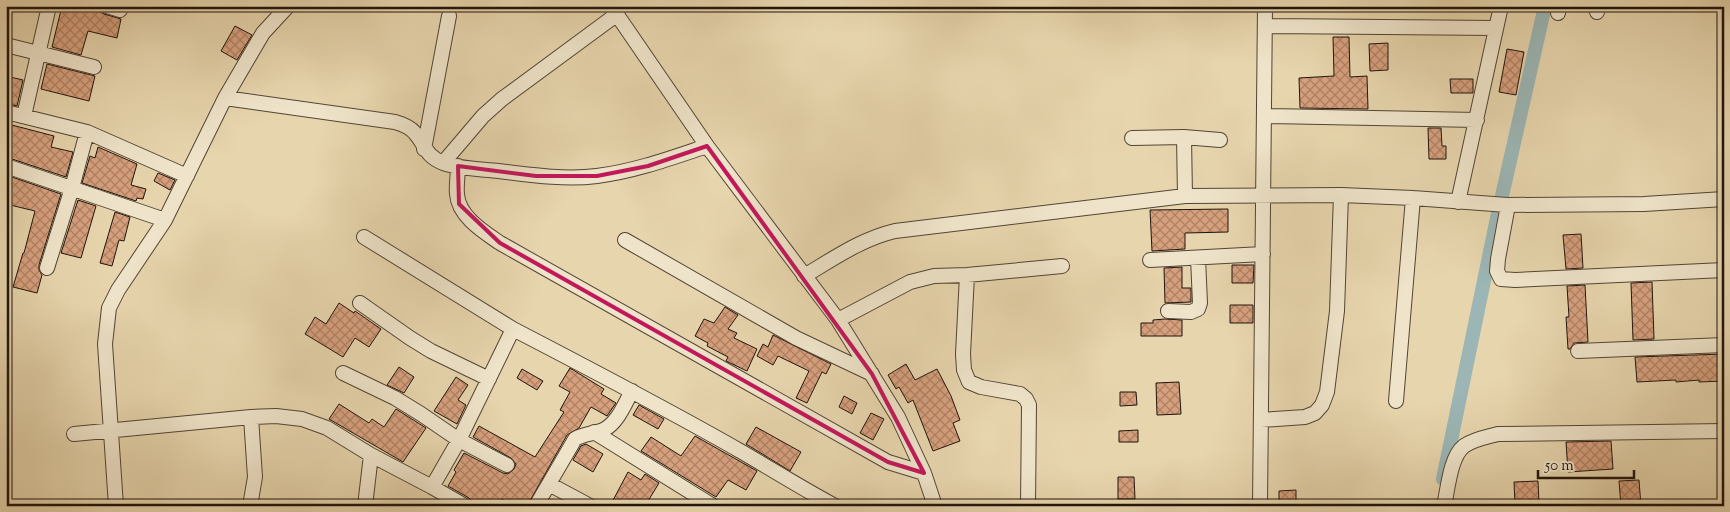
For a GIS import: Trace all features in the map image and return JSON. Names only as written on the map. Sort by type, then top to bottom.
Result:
[{"type":"street","points":[[24,116],[49,6]]},
{"type":"street","points":[[116,506],[105,344],[109,308],[118,290],[165,220],[225,98],[263,33],[288,6]]},
{"type":"street","points":[[1260,506],[1265,6]]},
{"type":"street","points":[[1465,202],[1477,120],[1501,6]]},
{"type":"street","points":[[443,162],[483,116],[502,99],[614,11],[707,146],[838,320],[898,417],[924,473],[934,506]]},
{"type":"street","points":[[424,149],[449,16]]},
{"type":"street","points":[[1264,26],[1496,28]]},
{"type":"street","points":[[6,45],[94,67]]},
{"type":"street","points":[[225,98],[396,122],[407,126],[415,133],[424,149],[432,157],[443,162],[458,166],[536,176],[596,176],[648,166],[707,146]]},
{"type":"street","points":[[6,112],[87,132],[187,176]]},
{"type":"street","points":[[1264,116],[1477,120]]},
{"type":"street","points":[[46,268],[72,188],[87,132]]},
{"type":"street","points":[[1184,137],[1185,196]]},
{"type":"street","points":[[1132,138],[1184,137],[1220,140]]},
{"type":"street","points":[[6,166],[165,220]]},
{"type":"street","points":[[458,166],[457,194],[459,204],[464,213],[483,231],[500,243],[888,462],[924,473]]},
{"type":"street","points":[[804,276],[860,243],[877,235],[895,231],[1185,196],[1264,197],[1341,195],[1507,205],[1644,204],[1724,199]]},
{"type":"street","points":[[1261,420],[1305,417],[1315,413],[1322,405],[1327,392],[1337,311],[1341,195]]},
{"type":"street","points":[[1396,401],[1413,198]]},
{"type":"street","points":[[1507,205],[1497,271],[1501,279],[1515,280],[1724,270]]},
{"type":"street","points":[[364,237],[513,329],[743,452],[801,488],[835,506]]},
{"type":"street","points":[[625,240],[796,338],[872,374]]},
{"type":"street","points":[[1150,260],[1263,254]]},
{"type":"street","points":[[1168,311],[1191,312],[1198,309],[1200,303],[1198,258]]},
{"type":"street","points":[[838,320],[910,282],[934,276],[967,275],[1062,266]]},
{"type":"street","points":[[967,275],[963,354],[964,370],[969,382],[981,387],[1020,394],[1030,405],[1028,506]]},
{"type":"street","points":[[360,303],[424,347],[489,379]]},
{"type":"street","points":[[432,487],[459,440],[513,329]]},
{"type":"street","points":[[1578,351],[1724,345]]},
{"type":"street","points":[[343,373],[395,398],[459,440],[507,465]]},
{"type":"street","points":[[536,506],[575,439],[583,434],[604,430],[613,424],[632,391]]},
{"type":"street","points":[[74,434],[251,417],[276,416],[302,419],[327,428],[371,455],[465,506]]},
{"type":"street","points":[[250,506],[255,477],[251,417]]},
{"type":"street","points":[[1444,506],[1453,462],[1463,447],[1478,439],[1498,434],[1724,431]]},
{"type":"street","points":[[594,432],[713,506]]},
{"type":"street","points":[[365,506],[371,455]]},
{"type":"street","points":[[549,484],[590,506]]},
{"type":"highlighted area","points":[[707,146],[872,374],[924,473],[888,462],[500,243],[459,204],[458,166],[536,176],[597,176],[648,166]]},
{"type":"building","points":[[62,6],[98,7],[100,12],[121,19],[117,38],[88,31],[81,55],[52,47]]},
{"type":"building","points":[[235,26],[252,35],[237,60],[221,51]]},
{"type":"building","points":[[1333,37],[1349,37],[1350,77],[1367,76],[1368,109],[1300,108],[1299,78],[1334,76]]},
{"type":"building","points":[[1388,43],[1388,70],[1370,71],[1369,44]]},
{"type":"building","points":[[1507,49],[1524,52],[1516,95],[1499,92]]},
{"type":"building","points":[[47,64],[95,76],[89,101],[41,89]]},
{"type":"building","points":[[6,76],[23,80],[17,106],[6,103]]},
{"type":"building","points":[[1450,79],[1473,79],[1473,93],[1451,93]]},
{"type":"building","points":[[12,125],[54,136],[51,147],[73,152],[66,177],[6,157],[6,148]]},
{"type":"building","points":[[1428,128],[1441,128],[1442,146],[1446,146],[1446,159],[1429,159]]},
{"type":"building","points":[[98,147],[137,164],[131,185],[146,189],[143,199],[137,198],[136,201],[82,183],[90,156],[95,158]]},
{"type":"building","points":[[158,173],[175,180],[170,190],[154,181]]},
{"type":"building","points":[[6,175],[61,194],[39,265],[42,275],[37,293],[13,287],[35,211],[6,204]]},
{"type":"building","points":[[78,200],[96,206],[81,258],[61,253]]},
{"type":"building","points":[[1228,209],[1228,232],[1185,233],[1185,249],[1152,251],[1150,210]]},
{"type":"building","points":[[115,212],[130,217],[124,241],[119,240],[112,266],[100,263]]},
{"type":"building","points":[[1581,234],[1583,268],[1566,269],[1563,235]]},
{"type":"building","points":[[1232,265],[1254,265],[1253,283],[1232,283]]},
{"type":"building","points":[[1182,267],[1182,288],[1191,288],[1191,302],[1165,303],[1164,268]]},
{"type":"building","points":[[1652,282],[1654,339],[1633,340],[1631,283]]},
{"type":"building","points":[[1585,285],[1588,342],[1574,343],[1568,349],[1566,317],[1569,317],[1567,286]]},
{"type":"building","points":[[339,303],[354,313],[355,311],[381,329],[369,347],[355,338],[343,357],[305,334],[315,317],[326,324]]},
{"type":"building","points":[[1230,305],[1253,305],[1253,323],[1230,323]]},
{"type":"building","points":[[725,307],[738,315],[728,329],[737,333],[734,338],[757,349],[747,371],[726,361],[728,357],[707,346],[708,343],[695,336],[704,319],[714,323]]},
{"type":"building","points":[[1153,320],[1182,320],[1182,336],[1141,336],[1141,323],[1153,323]]},
{"type":"building","points":[[773,335],[831,364],[826,374],[822,372],[807,403],[796,398],[809,371],[778,356],[773,365],[757,356],[763,344],[768,347]]},
{"type":"building","points":[[1724,354],[1724,381],[1699,382],[1699,380],[1676,382],[1676,380],[1637,382],[1635,357]]},
{"type":"building","points":[[906,364],[915,380],[937,369],[951,396],[960,420],[953,423],[960,441],[933,451],[913,400],[908,403],[899,387],[896,389],[888,375]]},
{"type":"building","points":[[399,367],[414,377],[404,393],[387,385]]},
{"type":"building","points":[[570,368],[604,389],[601,394],[616,403],[607,416],[591,407],[579,428],[567,435],[527,506],[514,506],[502,499],[498,506],[477,506],[469,498],[448,486],[456,472],[454,470],[464,453],[503,473],[508,474],[514,469],[516,464],[511,458],[473,437],[479,426],[535,457],[564,412],[560,410],[570,392],[559,386]]},
{"type":"building","points":[[522,369],[543,381],[537,390],[517,378]]},
{"type":"building","points":[[456,377],[468,385],[458,400],[466,405],[457,424],[434,411]]},
{"type":"building","points":[[1179,382],[1181,414],[1157,415],[1156,383]]},
{"type":"building","points":[[1120,392],[1136,392],[1137,405],[1120,406]]},
{"type":"building","points":[[844,396],[857,403],[852,414],[839,407]]},
{"type":"building","points":[[339,404],[369,423],[372,419],[384,427],[396,409],[426,428],[403,462],[329,419]]},
{"type":"building","points":[[639,405],[664,419],[658,429],[633,415]]},
{"type":"building","points":[[871,413],[884,419],[873,440],[860,433]]},
{"type":"building","points":[[756,427],[801,452],[790,471],[746,444]]},
{"type":"building","points":[[1138,430],[1138,442],[1119,442],[1119,431]]},
{"type":"building","points":[[695,436],[757,471],[746,490],[728,480],[716,497],[641,451],[651,437],[681,456]]},
{"type":"building","points":[[1611,441],[1613,469],[1568,472],[1566,442]]},
{"type":"building","points":[[586,444],[603,454],[593,472],[573,460],[581,446]]},
{"type":"building","points":[[628,472],[641,480],[645,474],[659,483],[645,506],[610,506]]},
{"type":"building","points":[[1118,477],[1134,477],[1135,499],[1118,499]]},
{"type":"building","points":[[1639,480],[1641,506],[1621,506],[1619,481]]},
{"type":"building","points":[[1538,481],[1539,503],[1515,504],[1514,482]]},
{"type":"building","points":[[1296,490],[1296,506],[1279,506],[1279,491]]},
{"type":"waterway","points":[[1443,479],[1497,218],[1545,6]]}]
